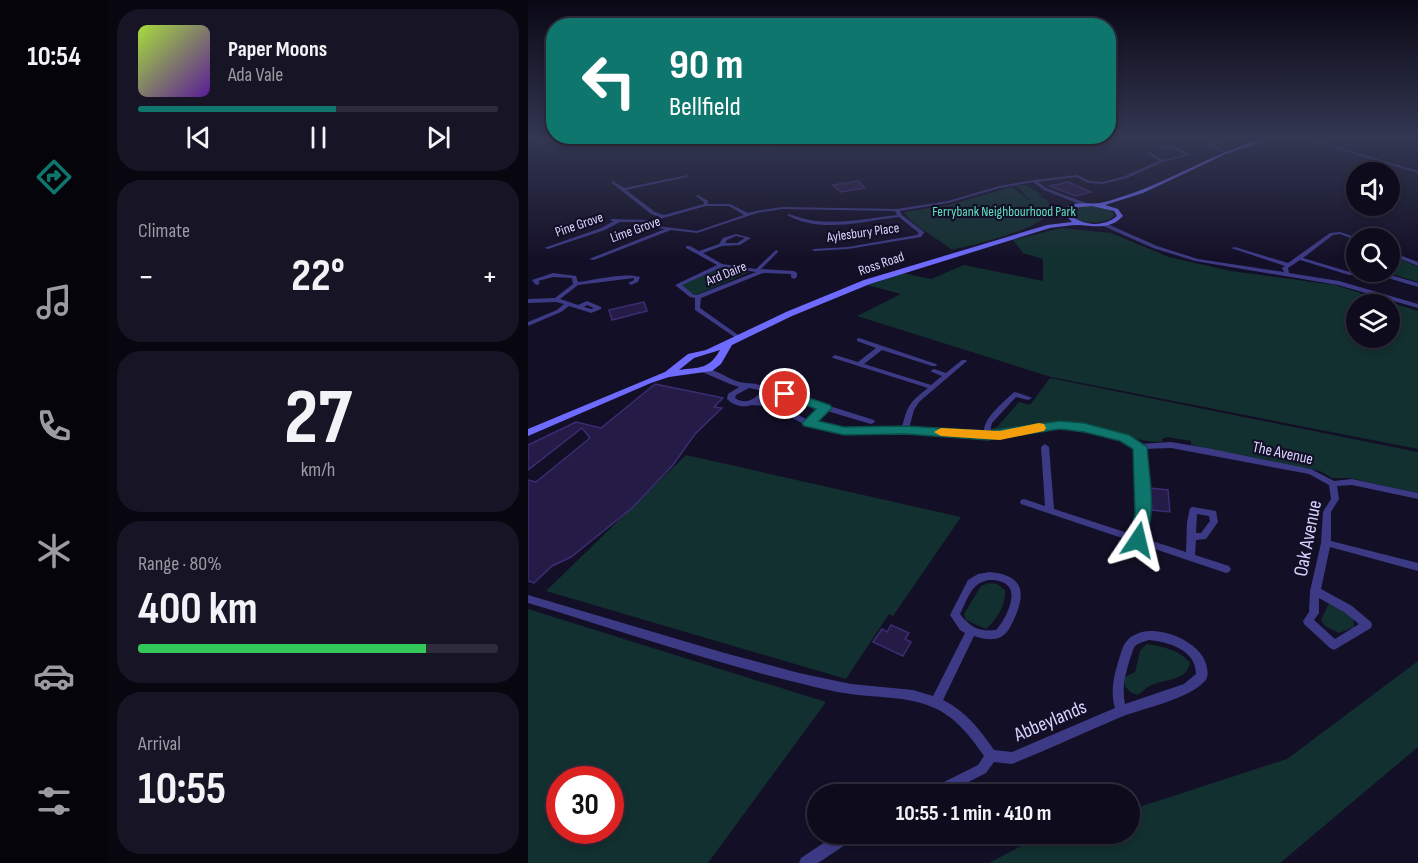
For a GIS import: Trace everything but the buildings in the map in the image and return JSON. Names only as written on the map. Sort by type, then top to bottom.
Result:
[{"type":"main road","points":[[1099,205],[1120,201],[1166,179]]},
{"type":"main road","points":[[1116,210],[1120,201]]},
{"type":"main road","points":[[1049,226],[1103,224],[1115,222],[1120,216],[1116,210],[1084,204],[1069,207],[1065,212],[1066,216]]},
{"type":"main road","points":[[1066,216],[1083,224]]},
{"type":"main road","points":[[1049,226],[1066,216]]},
{"type":"main road","name":"Ross Road","points":[[686,366],[692,356],[709,352],[867,282],[1049,226]]},
{"type":"main road","points":[[528,433],[686,366],[705,370],[719,360],[728,343]]},
{"type":"main road","points":[[709,352],[719,360]]},
{"type":"street","points":[[625,189],[675,179]]},
{"type":"street","points":[[651,226],[662,228],[669,226],[697,232],[748,215],[799,207],[897,210],[948,202],[999,187],[1049,179]]},
{"type":"street","points":[[1084,179],[1089,182],[1107,183],[1118,179]]},
{"type":"street","points":[[1034,181],[1060,196],[1084,204]]},
{"type":"street","points":[[613,182],[625,189],[653,213],[662,216],[706,205],[730,205],[748,215]]},
{"type":"street","points":[[698,196],[706,202],[706,205]]},
{"type":"street","points":[[1060,196],[1069,207]]},
{"type":"street","points":[[789,215],[809,222],[823,223],[900,216],[897,210]]},
{"type":"street","name":"Pine Grove","points":[[546,248],[603,229],[615,221],[643,222],[662,216]]},
{"type":"street","name":"Aylesbury Place","points":[[814,250],[848,248],[920,236],[922,233],[900,216]]},
{"type":"street","points":[[1115,222],[1119,231]]},
{"type":"street","points":[[1103,224],[1174,254],[1233,268],[1347,285],[1418,306]]},
{"type":"street","name":"Lime Grove","points":[[592,259],[611,253],[669,226]]},
{"type":"street","points":[[1287,275],[1285,268],[1332,234],[1346,235]]},
{"type":"street","name":"Ard Daire","points":[[699,253],[721,245],[738,244],[750,238],[736,235],[725,239],[721,245]]},
{"type":"street","name":"Ard Daire","points":[[688,248],[722,265],[794,273],[794,277]]},
{"type":"street","points":[[1233,248],[1288,266]]},
{"type":"street","name":"Ard Daire","points":[[722,265],[678,285],[692,296],[698,297],[760,270],[776,251]]},
{"type":"street","points":[[1299,258],[1327,269],[1346,273]]},
{"type":"street","points":[[1400,258],[1418,264]]},
{"type":"street","points":[[537,283],[535,280],[541,278],[566,275],[574,277],[576,284]]},
{"type":"street","points":[[556,300],[576,284],[629,276],[637,277],[636,281],[631,283]]},
{"type":"street","points":[[1400,280],[1418,285]]},
{"type":"street","name":"Ard Daire","points":[[698,297],[697,309],[739,338]]},
{"type":"street","points":[[528,301],[556,300],[579,307]]},
{"type":"street","points":[[528,324],[559,311],[568,304]]},
{"type":"street","points":[[859,340],[913,358],[947,375]]},
{"type":"street","points":[[859,364],[880,348]]},
{"type":"street","points":[[835,357],[932,387]]},
{"type":"street","points":[[904,366],[913,358]]},
{"type":"street","points":[[718,374],[719,360]]},
{"type":"street","points":[[905,430],[910,410],[932,387],[964,361]]},
{"type":"street","points":[[705,370],[718,374],[728,382],[760,387],[769,404]]},
{"type":"street","points":[[728,382],[732,394],[731,399],[736,403],[769,404],[809,423],[844,431],[905,430],[988,436],[1048,426],[1069,426],[1124,438],[1140,447],[1143,513],[1138,540]]},
{"type":"street","points":[[732,394],[747,386]]},
{"type":"street","points":[[988,436],[989,422],[1014,391],[1028,399]]},
{"type":"street","points":[[785,394],[871,422]]},
{"type":"street","points":[[751,403],[763,395]]},
{"type":"street","points":[[809,423],[826,408]]},
{"type":"street","name":"The Avenue","points":[[1140,447],[1171,445],[1207,451],[1311,472],[1333,484],[1352,482],[1418,496]]},
{"type":"street","points":[[1045,447],[1050,511]]},
{"type":"street","name":"Oak Avenue","points":[[1314,595],[1348,609],[1368,625],[1334,645],[1308,621],[1314,613],[1314,595],[1326,543],[1327,512],[1335,498],[1333,484]]},
{"type":"street","points":[[1024,502],[1226,569]]},
{"type":"street","points":[[1190,557],[1192,536]]},
{"type":"street","points":[[1326,543],[1418,567]]},
{"type":"street","points":[[988,576],[1006,579],[1012,583],[1017,602],[1005,627],[993,634],[981,635],[971,631],[963,627],[955,615],[971,583],[975,579],[988,576]]},
{"type":"street","points":[[528,599],[691,648],[841,688],[904,694],[936,702],[956,713],[972,727],[991,756],[982,769],[952,784]]},
{"type":"street","points":[[936,702],[971,631]]},
{"type":"street","name":"Abbeylands","points":[[991,756],[1012,758],[1122,711],[1188,688],[1196,683],[1203,671],[1198,656],[1173,640],[1152,635],[1139,637],[1130,645],[1119,680],[1117,701],[1122,711]]},
{"type":"street","points":[[806,863],[834,844]]},
{"type":"green space","name":"Ferrybank Neighbourhood Park","points":[[1015,185],[1026,185],[1043,196],[1038,198],[1044,198],[1052,205],[1049,213],[1026,228],[962,248],[952,250],[919,227],[904,212],[949,205],[1012,187],[1031,200]]},
{"type":"green space","points":[[1091,205],[1109,209],[1114,214],[1113,217],[1091,222],[1080,221],[1069,216],[1068,211],[1073,207]]},
{"type":"green space","points":[[1061,228],[1111,233],[1169,257],[1231,271],[1335,285],[1364,294],[1346,294],[1346,348],[1400,348],[1400,305],[1418,311],[1418,449],[1051,377],[857,316],[901,294],[867,285],[903,273],[931,279],[964,265],[1043,281],[1043,259],[1023,253],[1013,240]]},
{"type":"green space","points":[[1400,259],[1418,267],[1418,282],[1400,276]]},
{"type":"green space","points":[[720,267],[750,272],[696,295],[692,295],[681,284]]},
{"type":"green space","points":[[1050,378],[1418,452],[1418,493],[1349,478],[1332,478],[1320,471],[1191,445],[1191,441],[1167,437],[1162,439],[1162,442],[1150,441],[1067,422],[1048,423],[1001,432],[991,429],[997,427],[1019,402],[1030,405]]},
{"type":"green space","points":[[686,455],[961,517],[893,616],[889,614],[846,679],[546,591]]},
{"type":"green space","points":[[989,583],[997,584],[1005,590],[1005,596],[1000,611],[986,629],[966,620],[964,614],[981,586]]},
{"type":"green space","points":[[1329,603],[1353,616],[1354,627],[1339,633],[1325,626],[1321,620]]},
{"type":"green space","points":[[528,609],[826,702],[708,863],[528,863]]},
{"type":"green space","points":[[1146,644],[1176,652],[1190,663],[1181,676],[1152,685],[1138,695],[1130,692],[1125,686],[1125,677],[1135,672],[1140,651]]},
{"type":"green space","points":[[1418,661],[1418,747],[1280,863],[989,863],[1025,844],[1140,844],[1140,807],[1287,759]]},
{"type":"slow traffic","points":[[941,432],[988,436],[1039,428]]},
{"type":"route","points":[[785,394],[826,408],[809,423],[844,431],[905,430],[988,436],[1060,425],[1084,428],[1134,442],[1140,447],[1143,513],[1138,540]]}]
